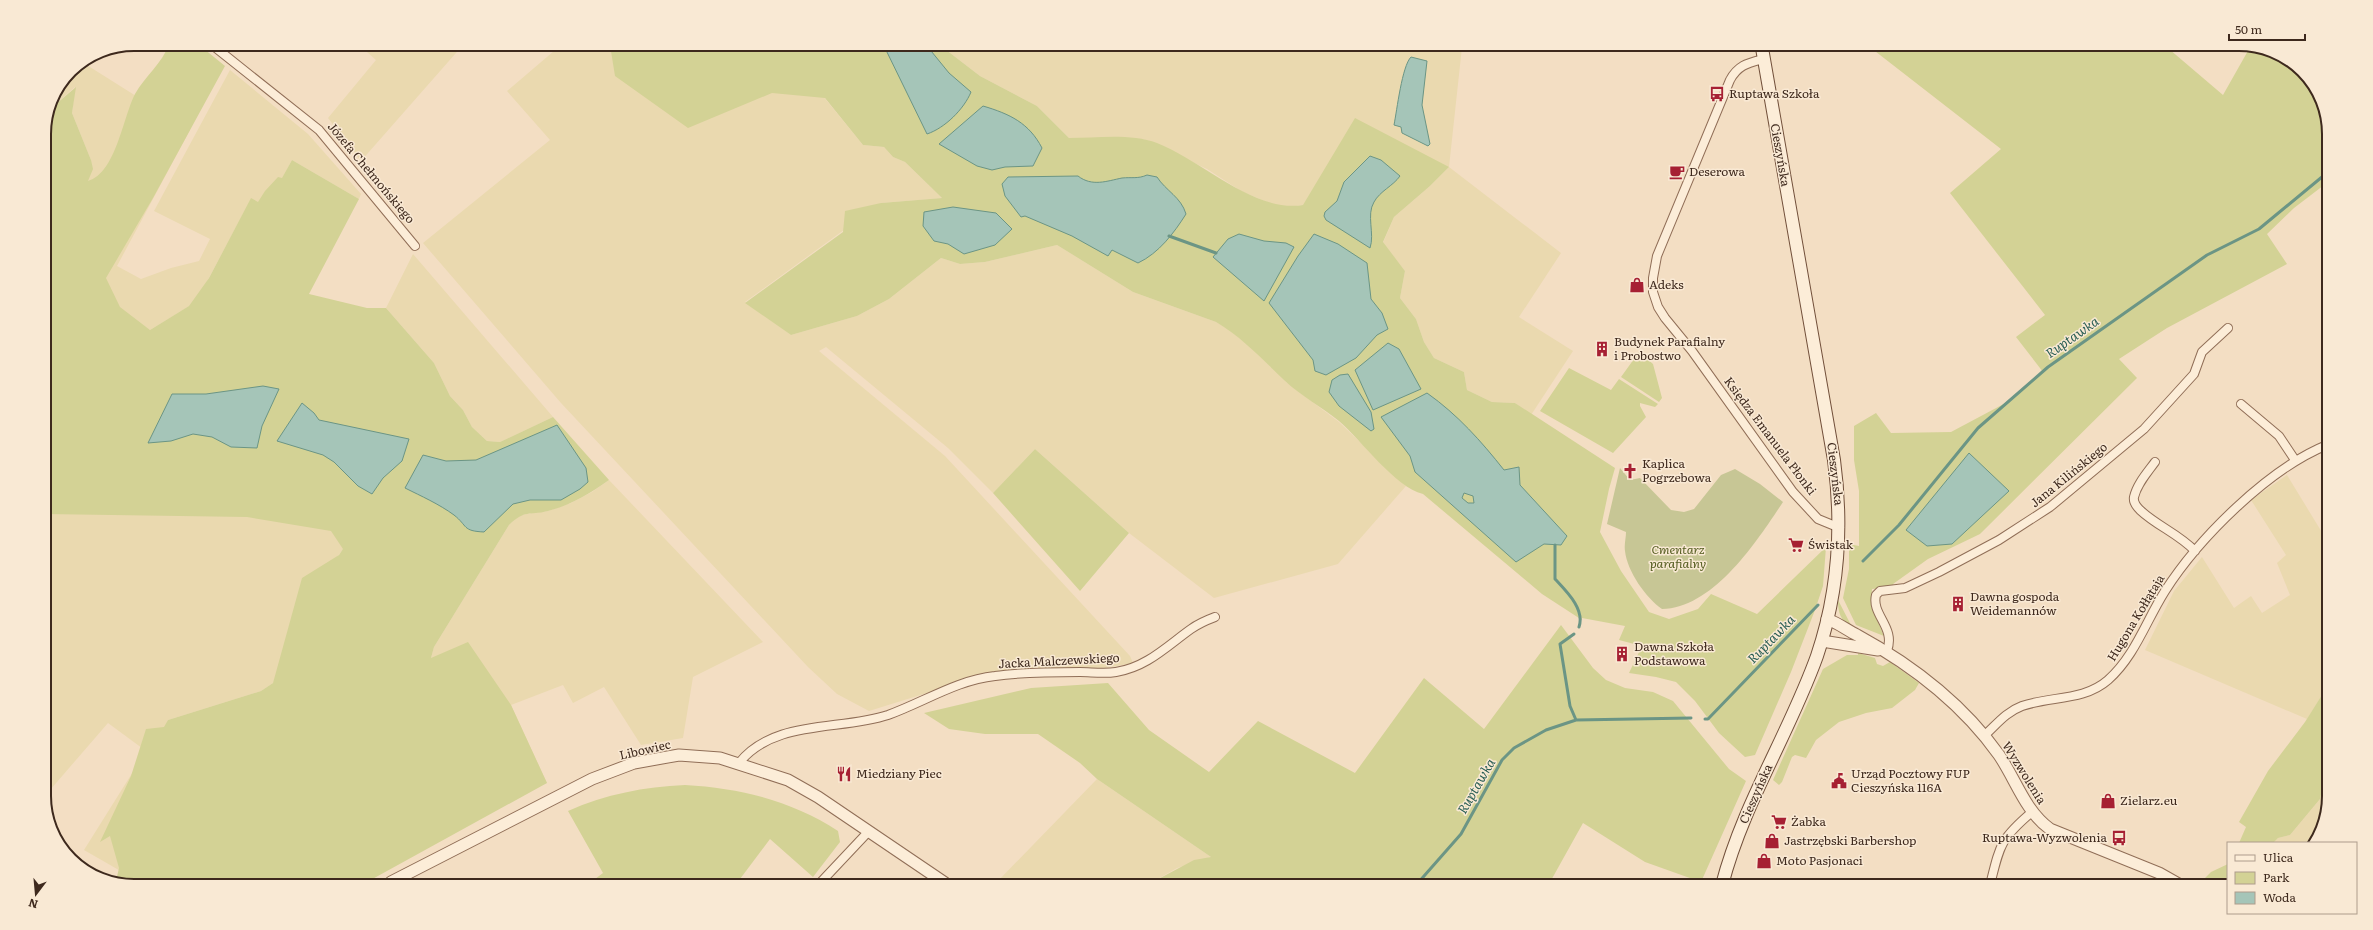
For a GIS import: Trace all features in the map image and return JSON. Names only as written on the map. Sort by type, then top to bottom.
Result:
[{"type":"main road","name":"Cieszyńska","points":[[1724,879],[1736,840],[1808,678],[1822,641],[1837,571],[1840,528],[1834,460],[1762,53]]},
{"type":"street","name":"Józefa Chełmońskiego","points":[[220,51],[319,130],[415,246]]},
{"type":"street","name":"Księdza Emanuela Płonki","points":[[1762,53],[1735,70],[1730,80],[1657,256],[1653,278],[1653,292],[1658,307],[1665,318],[1692,351],[1793,492],[1818,519],[1840,528]]},
{"type":"street","name":"Jana Kilińskiego","points":[[1887,651],[1890,638],[1876,606],[1876,595],[1880,591],[1905,588],[1939,572],[1999,540],[2050,507],[2144,429],[2194,374],[2202,352],[2228,328]]},
{"type":"street","points":[[2241,404],[2279,436],[2295,460]]},
{"type":"street","name":"Hugona Kołłątaja","points":[[1984,735],[2008,713],[2018,708],[2085,694],[2108,681],[2133,651],[2165,592],[2195,551],[2238,507],[2266,482],[2295,460],[2322,447]]},
{"type":"street","points":[[2155,462],[2140,484],[2134,498],[2134,502],[2140,510],[2186,541],[2195,551]]},
{"type":"street","name":"Jacka Malczewskiego","points":[[739,763],[761,743],[781,736],[829,725],[869,720],[887,715],[952,687],[994,676],[1122,670],[1141,664],[1160,654],[1192,628],[1215,617]]},
{"type":"street","name":"Wyzwolenia","points":[[1827,619],[1887,651],[1916,670],[1984,735],[2013,776],[2032,812],[2050,829],[2159,873],[2170,879]]},
{"type":"street","name":"Wyzwolenia","points":[[1822,641],[1887,651]]},
{"type":"street","name":"Libowiec","points":[[397,879],[592,779],[634,763],[679,755],[720,758],[788,780],[869,831],[940,879]]},
{"type":"street","points":[[1992,879],[2003,841],[2010,831],[2032,812]]},
{"type":"street","points":[[824,879],[869,831]]},
{"type":"shaded area","points":[[366,51],[458,51],[361,161],[328,118],[376,60]]},
{"type":"shaded area","points":[[554,51],[776,51],[818,90],[863,145],[884,147],[893,157],[905,162],[942,198],[881,203],[745,302],[791,335],[857,316],[889,299],[941,258],[960,264],[985,262],[1057,245],[1133,292],[1216,322],[1228,329],[1262,356],[1286,382],[1339,422],[1406,486],[1338,564],[1214,598],[1129,533],[1035,449],[993,493],[948,448],[826,347],[819,351],[945,456],[1130,656],[1133,663],[1106,668],[1025,669],[988,674],[869,711],[837,694],[808,667],[561,403],[423,243],[550,140],[507,91]]},
{"type":"shaded area","points":[[948,51],[1462,51],[1449,167],[1303,205],[1290,207],[1274,205],[1241,191],[1207,169],[1143,139],[1069,138],[1037,106],[980,76]]},
{"type":"shaded area","points":[[87,65],[190,130],[117,266],[141,279],[171,268],[199,261],[210,239],[154,211],[230,70],[308,134],[361,194],[359,199],[292,160],[267,207],[251,199],[196,302],[150,330],[122,312],[105,278],[69,249],[91,160],[72,113],[75,87],[57,103],[68,83],[75,75]]},
{"type":"shaded area","points":[[1449,167],[1561,253],[1519,317],[1573,351],[1531,415],[1515,403],[1492,402],[1467,390],[1464,372],[1434,358],[1424,342],[1416,319],[1400,298],[1405,271],[1383,243],[1394,217],[1430,186]]},
{"type":"shaded area","points":[[413,254],[553,417],[500,442],[487,441],[472,427],[463,410],[450,396],[434,363],[386,308]]},
{"type":"shaded area","points":[[2287,475],[2322,532],[2322,695],[2307,719],[2145,650],[2174,591],[2202,557],[2234,608],[2251,596],[2262,613],[2290,595],[2277,563],[2286,555],[2251,500]]},
{"type":"shaded area","points":[[609,480],[763,642],[693,677],[683,738],[641,745],[604,687],[573,703],[563,685],[511,705],[547,783],[131,877],[84,850],[146,751],[108,723],[51,789],[51,486],[53,485],[369,518],[314,585],[282,677],[261,691],[168,720],[139,817],[425,680],[434,647],[509,525],[520,515],[548,511],[571,503],[592,492]]},
{"type":"shaded area","points":[[1097,779],[1211,857],[1177,868],[1158,879],[1000,879]]},
{"type":"shaded area","points":[[2322,791],[2318,823],[2308,842],[2274,842],[2278,838],[2290,835],[2320,799]]},
{"type":"green space","points":[[166,51],[207,51],[225,66],[153,198],[106,278],[120,307],[150,330],[189,306],[209,278],[251,198],[258,202],[265,191],[278,177],[282,178],[292,160],[359,199],[309,294],[367,308],[386,308],[434,363],[450,396],[463,410],[472,427],[487,441],[500,442],[553,417],[609,480],[573,502],[548,511],[524,515],[509,525],[434,647],[431,658],[468,642],[511,705],[547,783],[372,879],[123,878],[117,877],[119,868],[110,836],[100,842],[131,776],[146,729],[164,727],[168,720],[261,691],[273,683],[302,578],[339,555],[343,549],[331,531],[247,517],[51,514],[51,128],[54,112],[57,104],[76,87],[72,113],[91,160],[93,169],[88,181],[98,176],[112,156],[135,94]]},
{"type":"green space","points":[[611,51],[948,51],[980,76],[1037,106],[1069,138],[1125,137],[1157,143],[1192,161],[1247,194],[1266,201],[1285,205],[1303,205],[1355,118],[1449,167],[1430,186],[1394,217],[1383,242],[1405,271],[1400,298],[1416,319],[1424,342],[1434,358],[1464,372],[1467,390],[1492,402],[1515,403],[1615,468],[1600,532],[1621,571],[1649,612],[1669,619],[1698,609],[1711,594],[1757,614],[1826,547],[1823,586],[1815,610],[1791,672],[1755,755],[1745,757],[1719,733],[1695,701],[1676,682],[1629,673],[1642,646],[1619,640],[1625,626],[1582,618],[1582,620],[1542,594],[1423,494],[1412,490],[1390,473],[1339,421],[1291,386],[1226,328],[1216,322],[1133,292],[1057,245],[985,262],[960,264],[941,258],[889,299],[857,316],[791,335],[745,303],[843,232],[845,211],[881,203],[942,198],[905,162],[893,157],[884,147],[863,145],[825,98],[772,93],[688,128],[615,76]]},
{"type":"green space","points":[[1875,51],[2171,51],[2223,95],[2247,52],[2266,55],[2281,62],[2298,75],[2311,92],[2316,102],[2322,128],[2322,187],[2294,208],[2267,234],[2287,264],[2167,328],[2119,359],[2137,378],[1980,534],[1928,559],[1893,584],[1894,587],[1872,589],[1871,606],[1884,636],[1856,625],[1843,598],[1849,569],[1849,544],[1859,546],[1859,491],[1854,460],[1854,426],[1876,413],[1891,433],[1951,432],[2013,399],[2043,372],[2016,337],[2045,315],[1950,193],[2001,149]]},
{"type":"green space","points":[[1639,352],[1653,364],[1662,398],[1659,402],[1621,377]]},
{"type":"green space","points":[[1569,368],[1611,390],[1619,379],[1658,404],[1655,407],[1640,403],[1646,417],[1613,453],[1540,411]]},
{"type":"green space","points":[[1035,449],[1129,533],[1080,591],[993,493]]},
{"type":"green space","name":"Cmentarz parafialny","points":[[1620,468],[1630,480],[1640,478],[1671,510],[1684,512],[1694,509],[1721,475],[1735,469],[1760,484],[1783,502],[1747,553],[1716,585],[1699,597],[1681,606],[1662,609],[1644,591],[1629,567],[1625,549],[1626,532],[1607,524]]},
{"type":"green space","points":[[1838,600],[1852,627],[1848,625],[1840,616]]},
{"type":"green space","points":[[1561,625],[1593,668],[1606,680],[1625,688],[1653,692],[1673,701],[1729,769],[1746,781],[1702,879],[1693,879],[1645,862],[1583,823],[1552,879],[1158,879],[1194,860],[1211,857],[1097,779],[1080,763],[1038,734],[985,734],[949,729],[924,713],[1031,688],[1108,683],[1149,730],[1209,772],[1258,721],[1355,773],[1424,678],[1484,729]]},
{"type":"green space","points":[[1858,653],[1875,658],[1877,664],[1883,666],[1890,662],[1919,683],[1915,690],[1892,708],[1866,713],[1839,722],[1816,740],[1806,758],[1795,755],[1792,757],[1782,782],[1779,785],[1773,780],[1823,669],[1847,655],[1858,655]]},
{"type":"green space","points":[[2322,695],[2322,791],[2320,799],[2290,835],[2278,838],[2274,842],[2239,842],[2246,827],[2239,822],[2268,771],[2305,722]]},
{"type":"green space","points":[[685,785],[726,789],[765,798],[802,812],[838,831],[840,842],[813,877],[770,839],[740,879],[595,879],[603,873],[568,811],[597,800],[625,792]]},
{"type":"green space","points":[[2227,864],[2227,879],[2204,879],[2211,872]]},
{"type":"water","points":[[886,51],[931,51],[949,73],[971,92],[964,105],[947,123],[927,134]]},
{"type":"water","points":[[1411,57],[1427,61],[1422,105],[1430,144],[1428,146],[1402,133],[1401,127],[1394,125],[1402,79]]},
{"type":"water","points":[[983,106],[1010,116],[1025,126],[1037,139],[1042,148],[1033,166],[1005,167],[992,170],[977,166],[939,144]]},
{"type":"water","points":[[1370,156],[1381,160],[1400,176],[1374,202],[1371,213],[1372,237],[1370,248],[1326,220],[1324,216],[1325,212],[1337,201],[1344,182]]},
{"type":"water","points":[[1147,175],[1157,177],[1181,203],[1186,214],[1165,242],[1153,254],[1138,263],[1112,250],[1108,256],[1072,236],[1025,216],[1021,217],[1005,196],[1002,184],[1008,177],[1078,176],[1089,181],[1105,182]]},
{"type":"water","points":[[953,207],[996,213],[1012,229],[995,245],[964,254],[948,244],[934,241],[923,226],[924,212]]},
{"type":"water","points":[[1239,234],[1264,241],[1286,243],[1294,247],[1264,301],[1213,257],[1228,239]]},
{"type":"water","points":[[1314,234],[1338,244],[1367,263],[1371,299],[1382,313],[1388,329],[1377,335],[1356,358],[1326,375],[1315,371],[1313,360],[1269,303],[1298,256]]},
{"type":"water","points":[[1388,343],[1399,349],[1421,389],[1373,410],[1355,370]]},
{"type":"water","points":[[1348,374],[1371,412],[1374,429],[1371,431],[1339,406],[1329,392],[1332,380],[1340,375]]},
{"type":"water","points":[[263,386],[279,389],[262,426],[257,448],[231,447],[212,437],[193,434],[171,441],[148,443],[172,394],[206,394]]},
{"type":"water","points":[[1427,393],[1449,410],[1468,429],[1504,470],[1519,467],[1520,485],[1567,536],[1561,545],[1544,544],[1516,562],[1415,472],[1410,456],[1381,417]],"holes":[[[1464,493],[1473,496],[1474,503],[1468,503],[1462,498]]]},
{"type":"water","points":[[302,403],[314,413],[319,420],[409,439],[402,461],[383,478],[372,494],[358,486],[334,462],[323,455],[277,441]]},
{"type":"water","points":[[557,425],[586,468],[588,482],[580,489],[561,500],[530,500],[513,504],[484,532],[469,529],[448,511],[430,500],[405,488],[423,455],[446,461],[476,460]]},
{"type":"water","points":[[1969,453],[2009,491],[1952,544],[1927,546],[1906,530]]},
{"type":"waterway","name":"Ruptawka","points":[[1863,561],[1899,525],[1978,428],[2048,367],[2207,255],[2259,229],[2322,177]]},
{"type":"waterway","points":[[1169,236],[1216,253]]},
{"type":"waterway","points":[[1555,545],[1555,579],[1574,601],[1579,614],[1579,627]]},
{"type":"waterway","name":"Ruptawka","points":[[1705,719],[1708,719],[1818,605]]},
{"type":"waterway","points":[[1574,634],[1560,644],[1570,706],[1576,720]]},
{"type":"waterway","name":"Ruptawka","points":[[1421,879],[1461,834],[1502,760],[1514,748],[1546,730],[1576,720],[1691,718]]},
{"type":"place","name":"Ruptawa Szkoła","points":[[1717,94]]},
{"type":"place","name":"Deserowa","points":[[1677,172]]},
{"type":"place","name":"Adeks","points":[[1637,285]]},
{"type":"place","name":"Budynek Parafialny i Probostwo","points":[[1602,349]]},
{"type":"place","name":"Kaplica Pogrzebowa","points":[[1630,471]]},
{"type":"place","name":"Świstak","points":[[1796,545]]},
{"type":"place","name":"Dawna gospoda Weidemannów","points":[[1958,604]]},
{"type":"place","name":"Dawna Szkoła Podstawowa","points":[[1622,654]]},
{"type":"place","name":"Miedziany Piec","points":[[844,774]]},
{"type":"place","name":"Urząd Pocztowy FUP Cieszyńska 116A","points":[[1839,781]]},
{"type":"place","name":"Zielarz.eu","points":[[2108,801]]},
{"type":"place","name":"Żabka","points":[[1779,822]]},
{"type":"place","name":"Ruptawa-Wyzwolenia","points":[[2119,838]]},
{"type":"place","name":"Jastrzębski Barbershop","points":[[1772,841]]},
{"type":"place","name":"Moto Pasjonaci","points":[[1764,861]]}]
